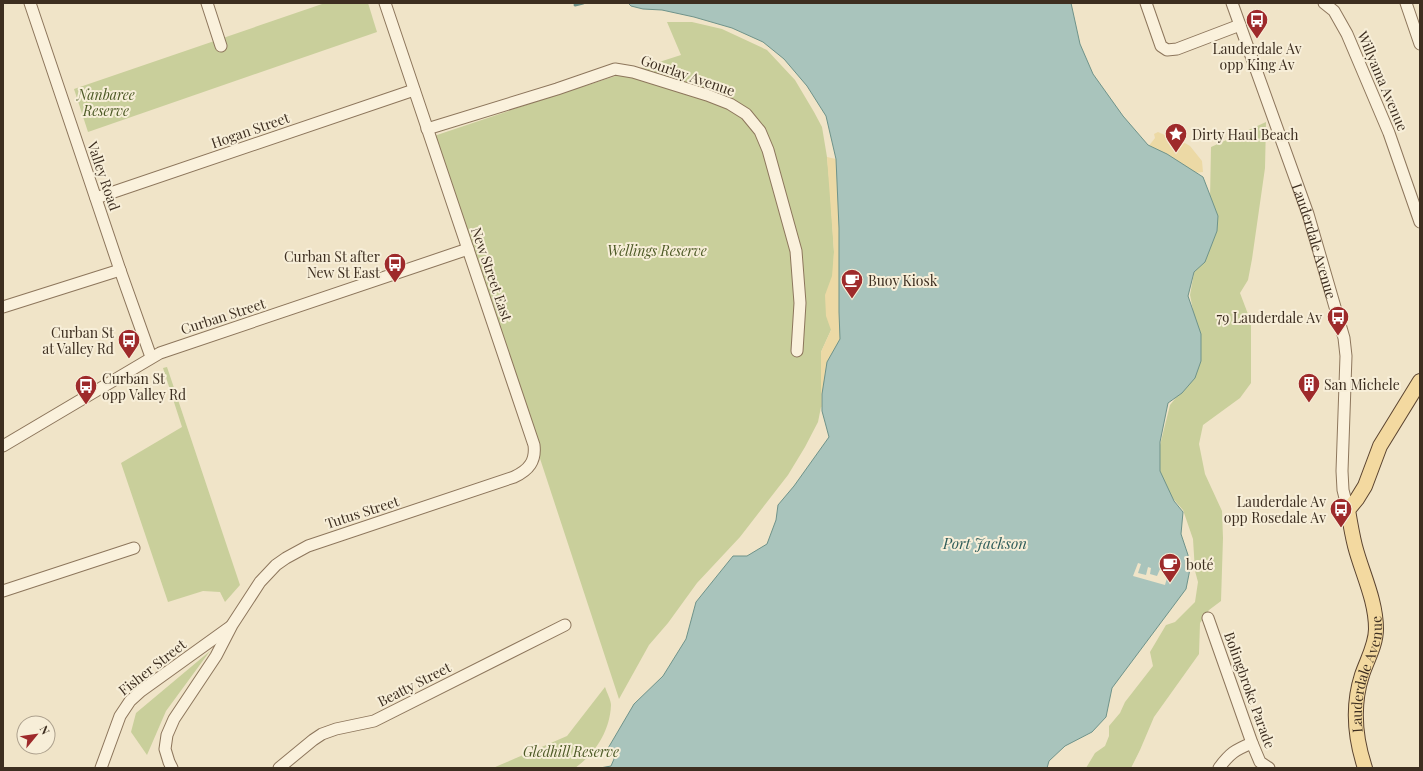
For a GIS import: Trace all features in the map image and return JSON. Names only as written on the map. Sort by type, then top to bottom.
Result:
[{"type":"main road","points":[[1348,510],[1365,486],[1380,446],[1420,381]]},
{"type":"main road","name":"Lauderdale Avenue","points":[[1348,510],[1355,546],[1370,596],[1376,628],[1372,650],[1359,688],[1356,715],[1358,742],[1365,768]]},
{"type":"street","name":"Valley Road","points":[[30,3],[151,358]]},
{"type":"street","points":[[207,3],[221,46]]},
{"type":"street","name":"New Street East","points":[[385,3],[534,445],[534,456],[530,467]]},
{"type":"street","points":[[1146,3],[1161,46],[1167,50],[1177,49],[1240,25]]},
{"type":"street","name":"Lauderdale Avenue","points":[[1232,3],[1308,214],[1344,338],[1346,356],[1342,471],[1343,490],[1348,510]]},
{"type":"street","name":"Willyama Avenue","points":[[1324,3],[1334,11],[1347,34],[1389,133],[1420,222]]},
{"type":"street","points":[[1406,3],[1420,44]]},
{"type":"street","name":"Gourlay Avenue","points":[[427,129],[557,89],[615,69],[633,72],[707,95],[730,104],[746,114],[760,131],[768,150],[795,247],[800,303],[797,351]]},
{"type":"street","name":"Hogan Street","points":[[96,198],[414,90]]},
{"type":"street","name":"Curban Street","points":[[3,446],[160,353],[468,249]]},
{"type":"street","points":[[3,308],[120,270]]},
{"type":"street","name":"Tutus Street","points":[[172,768],[165,749],[167,735],[174,720],[216,656],[232,626],[253,593],[269,573],[286,558],[336,536],[514,477],[530,467]]},
{"type":"street","points":[[3,590],[134,548]]},
{"type":"street","name":"Bolingbroke Parade","points":[[1208,618],[1252,743],[1260,762],[1269,768]]},
{"type":"street","name":"Beatty Street","points":[[279,768],[322,734],[336,729],[374,721],[565,625]]},
{"type":"street","name":"Fisher Street","points":[[101,768],[118,721],[130,701],[182,661],[232,626]]},
{"type":"street","points":[[1219,768],[1228,755],[1237,749],[1252,743]]},
{"type":"green space","name":"Nanbaree Reserve","points":[[325,3],[368,3],[377,32],[88,132],[74,89]]},
{"type":"green space","name":"Wellings Reserve","points":[[667,22],[692,22],[722,29],[767,50],[795,80],[822,127],[830,188],[834,252],[831,330],[821,352],[821,407],[818,422],[805,447],[788,475],[740,537],[697,583],[668,623],[649,645],[619,699],[434,136],[681,55]]},
{"type":"green space","points":[[1266,122],[1265,168],[1252,259],[1248,280],[1240,293],[1251,322],[1251,383],[1240,398],[1203,425],[1199,444],[1205,474],[1222,511],[1223,538],[1221,601],[1209,610],[1200,623],[1199,654],[1154,717],[1131,768],[1086,768],[1095,753],[1105,746],[1109,736],[1109,726],[1120,713],[1125,702],[1153,666],[1150,652],[1166,625],[1175,622],[1195,602],[1198,582],[1195,571],[1193,539],[1183,510],[1168,493],[1160,477],[1160,445],[1170,405],[1196,373],[1200,346],[1190,295],[1210,199],[1211,147]]},
{"type":"green space","points":[[167,367],[240,585],[225,602],[220,592],[203,591],[168,602],[121,463],[182,427],[163,368]]},
{"type":"green space","points":[[210,651],[166,711],[147,755],[131,732],[136,713]]},
{"type":"green space","name":"Gledhill Reserve","points":[[605,687],[611,705],[608,724],[595,749],[575,768],[493,768],[567,736]]},
{"type":"sand","name":"Dirty Haul Beach","points":[[1158,132],[1167,136],[1173,136],[1190,146],[1202,161],[1203,172],[1195,173],[1148,147],[1155,138],[1154,134]]},
{"type":"sand","points":[[827,157],[836,159],[852,282],[828,406],[821,407],[821,352],[831,330],[826,316],[825,295],[832,276],[834,252]]},
{"type":"water","name":"Port Jackson","points":[[628,3],[1071,3],[1080,44],[1093,74],[1123,116],[1148,145],[1167,154],[1203,177],[1218,216],[1217,231],[1205,262],[1194,272],[1188,296],[1201,334],[1201,361],[1195,378],[1182,393],[1168,403],[1160,442],[1160,471],[1174,501],[1183,512],[1181,534],[1191,564],[1186,589],[1112,688],[1106,717],[1092,732],[1065,746],[1049,761],[1047,768],[600,768],[611,766],[614,759],[607,750],[634,704],[663,676],[686,639],[696,602],[733,556],[747,556],[767,544],[776,520],[778,505],[794,486],[829,437],[822,411],[822,394],[827,362],[840,339],[839,228],[836,159],[826,116],[807,86],[784,59],[763,42],[732,28],[694,17],[662,10],[643,9],[631,6]]},
{"type":"pier","points":[[1138,563],[1141,564],[1138,573],[1146,575],[1148,567],[1151,568],[1150,574],[1157,576],[1160,569],[1169,571],[1165,585],[1133,576]]},
{"type":"waterway","points":[[575,5],[583,3]]},
{"type":"place","name":"Lauderdale Av opp King Av","points":[[1257,40]]},
{"type":"place","name":"Dirty Haul Beach","points":[[1176,154]]},
{"type":"place","name":"Curban St after New St East","points":[[395,284]]},
{"type":"place","name":"Buoy Kiosk","points":[[852,300]]},
{"type":"place","name":"79 Lauderdale Av","points":[[1338,336]]},
{"type":"place","name":"Curban St at Valley Rd","points":[[129,360]]},
{"type":"place","name":"San Michele","points":[[1309,404]]},
{"type":"place","name":"Curban St opp Valley Rd","points":[[86,406]]},
{"type":"place","name":"Lauderdale Av opp Rosedale Av","points":[[1341,528]]},
{"type":"place","name":"boté","points":[[1170,584]]}]
